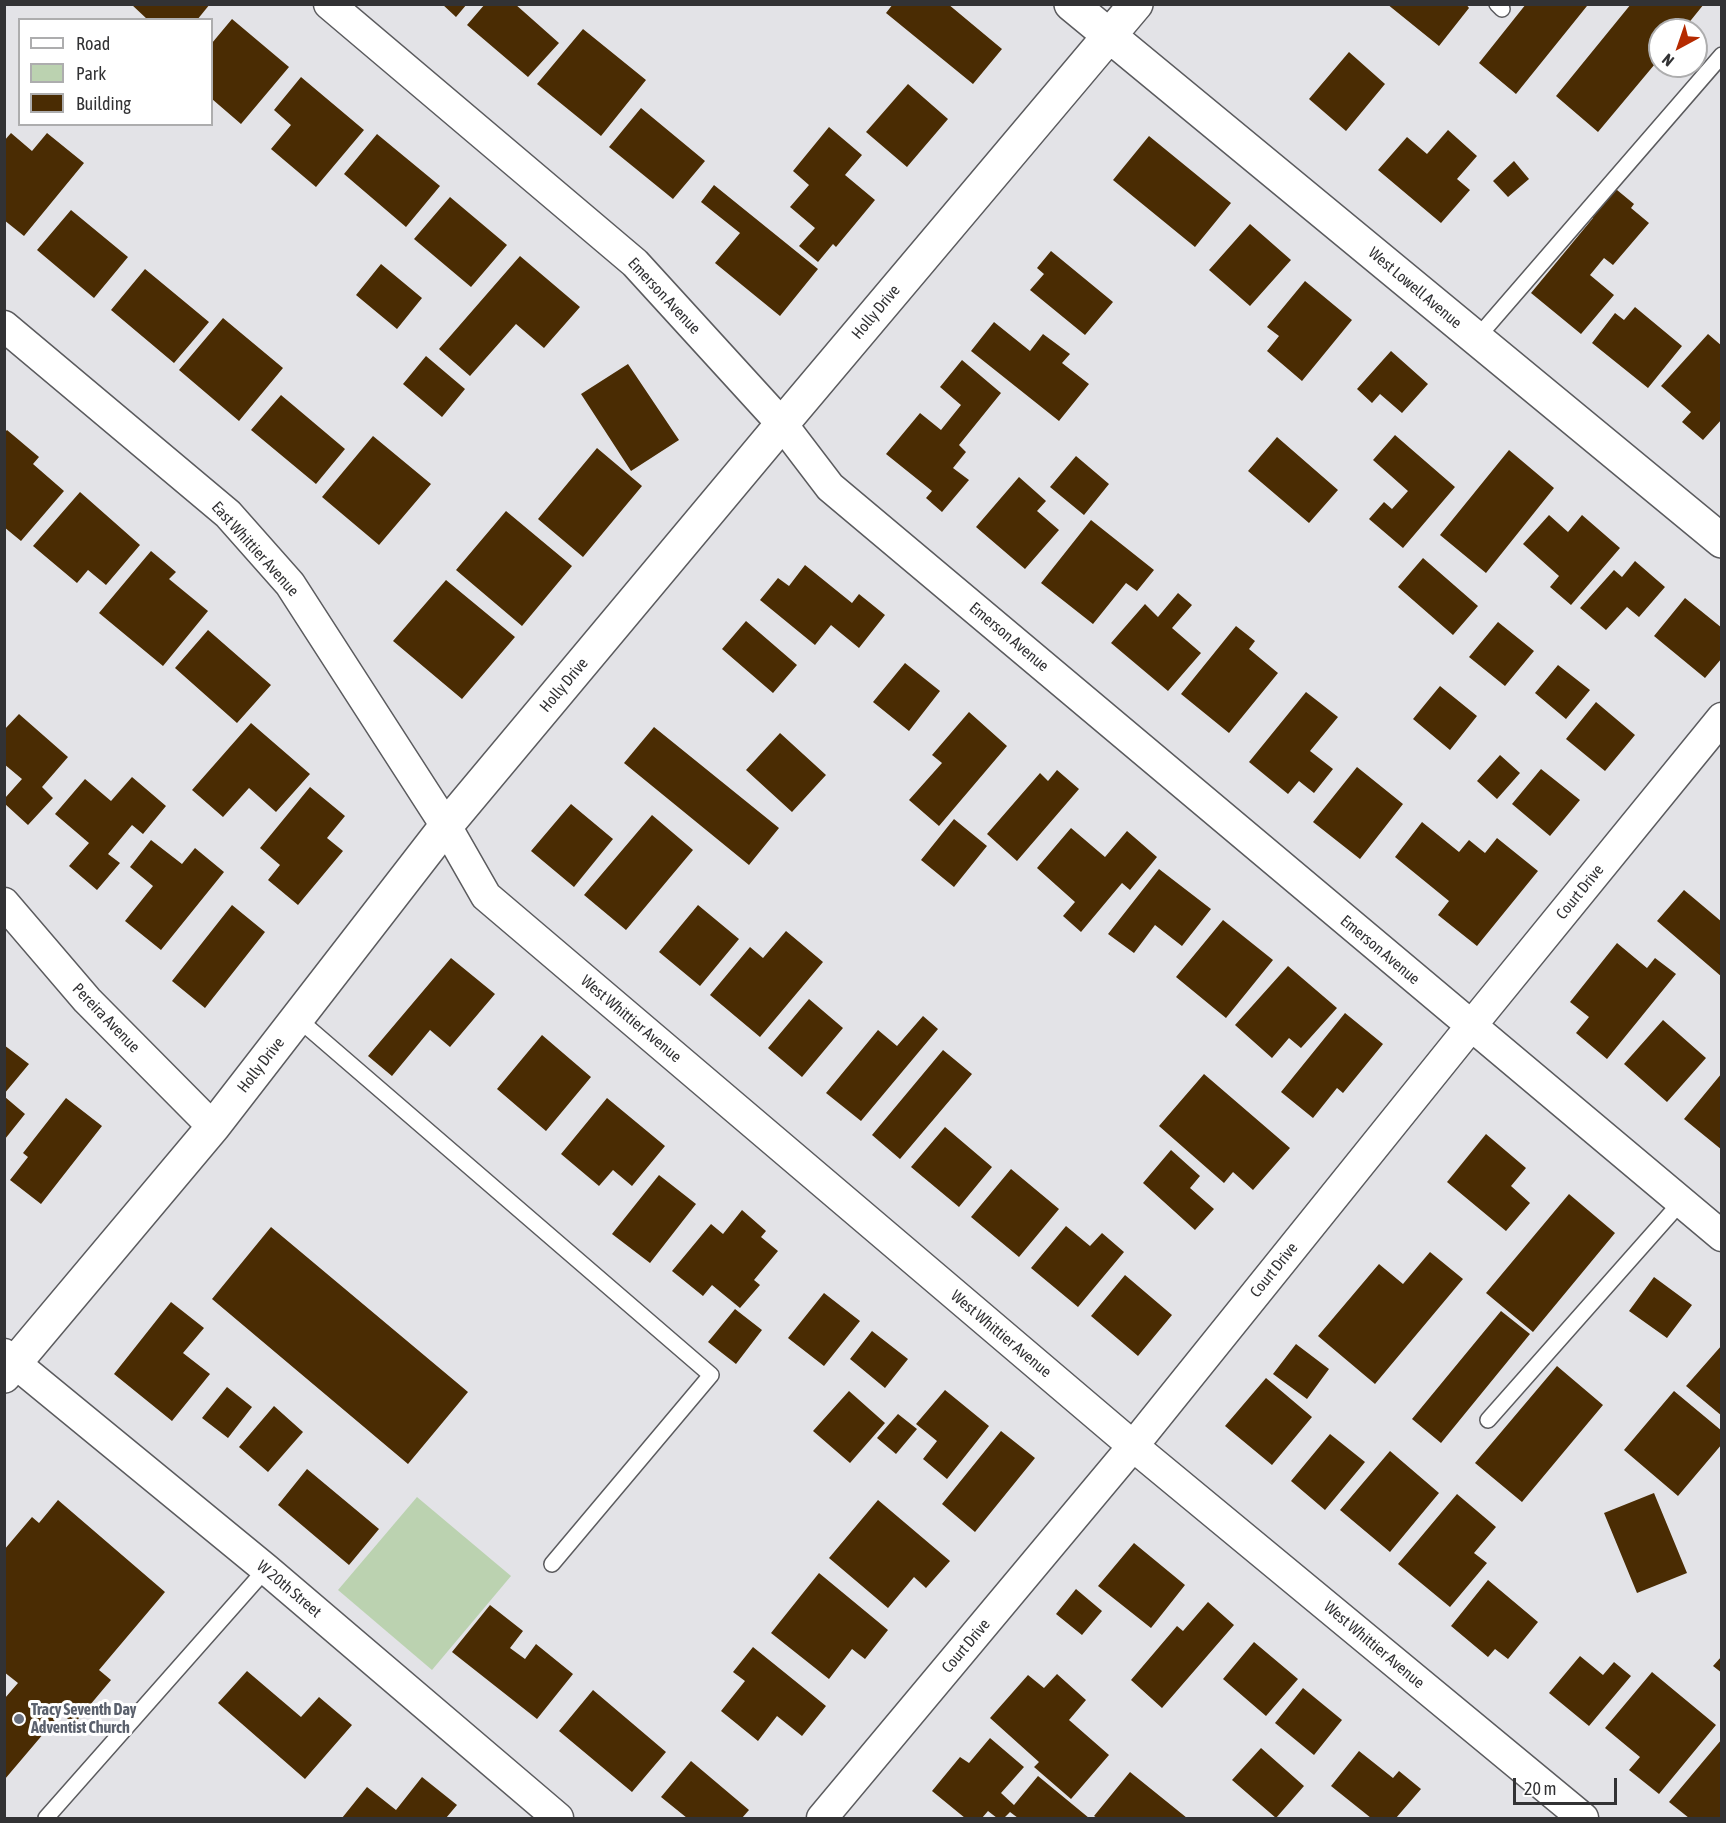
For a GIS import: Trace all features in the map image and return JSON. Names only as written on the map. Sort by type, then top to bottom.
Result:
[{"type":"street","name":"Emerson Avenue","points":[[328,4],[635,263],[782,424],[830,487],[1722,1236]]},
{"type":"street","name":"West Lowell Avenue","points":[[1071,4],[1722,541]]},
{"type":"street","name":"Holly Drive","points":[[8,1364],[213,1126],[446,826],[1136,4]]},
{"type":"street","name":"East Whittier Avenue","points":[[4,326],[228,514],[290,584],[446,826]]},
{"type":"street","name":"Court Drive","points":[[822,1818],[1133,1446],[1722,718]]},
{"type":"street","name":"West Whittier Avenue","points":[[446,826],[486,896],[1133,1446],[1582,1818]]},
{"type":"street","name":"Pereira Avenue","points":[[4,903],[87,1000],[213,1126]]},
{"type":"street","name":"W 20th Street","points":[[8,1364],[266,1569],[558,1818]]},
{"type":"lane","points":[[1476,339],[1722,55]]},
{"type":"lane","points":[[297,1018],[711,1375],[552,1564]]},
{"type":"lane","points":[[1488,1420],[1681,1202]]},
{"type":"lane","points":[[46,1818],[266,1569]]},
{"type":"green space","points":[[417,1497],[511,1576],[432,1670],[338,1590]]},
{"type":"building","points":[[131,4],[210,4],[199,18],[146,18]]},
{"type":"building","points":[[442,4],[467,4],[456,17]]},
{"type":"building","points":[[485,4],[515,4],[559,43],[528,77],[467,25]]},
{"type":"building","points":[[893,4],[948,4],[1002,49],[973,84],[886,13]]},
{"type":"building","points":[[1387,4],[1466,4],[1469,8],[1439,46]]},
{"type":"building","points":[[1526,4],[1585,4],[1587,6],[1516,94],[1479,63]]},
{"type":"building","points":[[1631,4],[1704,4],[1693,18],[1648,18],[1648,72],[1598,132],[1556,96]]},
{"type":"building","points":[[232,19],[289,67],[241,124],[213,100],[213,42]]},
{"type":"building","points":[[583,29],[646,80],[601,136],[537,84]]},
{"type":"building","points":[[1349,52],[1385,84],[1346,131],[1309,99]]},
{"type":"building","points":[[301,77],[364,130],[316,187],[271,149],[291,125],[274,110]]},
{"type":"building","points":[[908,84],[948,119],[907,167],[866,132]]},
{"type":"building","points":[[641,108],[705,161],[673,199],[609,147]]},
{"type":"building","points":[[829,127],[862,155],[845,175],[875,200],[836,247],[833,244],[818,262],[799,246],[815,228],[790,207],[809,185],[793,171]]},
{"type":"building","points":[[1448,130],[1477,156],[1457,179],[1470,190],[1441,223],[1378,170],[1407,137],[1427,154]]},
{"type":"building","points":[[11,133],[32,151],[47,133],[84,163],[24,236],[4,220],[4,141]]},
{"type":"building","points":[[377,134],[440,186],[406,227],[344,174]]},
{"type":"building","points":[[1149,136],[1231,203],[1195,247],[1113,180]]},
{"type":"building","points":[[1514,161],[1529,179],[1508,197],[1493,181]]},
{"type":"building","points":[[714,185],[818,269],[780,316],[715,263],[740,233],[701,202]]},
{"type":"building","points":[[1611,185],[1634,204],[1631,208],[1649,223],[1613,265],[1604,258],[1590,275],[1614,295],[1581,334],[1531,293],[1593,218],[1588,213]]},
{"type":"building","points":[[450,197],[507,245],[471,287],[414,239]]},
{"type":"building","points":[[71,210],[128,257],[94,298],[37,250]]},
{"type":"building","points":[[1250,224],[1291,260],[1250,306],[1209,270]]},
{"type":"building","points":[[1051,251],[1113,302],[1085,335],[1030,290],[1044,274],[1037,268]]},
{"type":"building","points":[[520,256],[580,307],[544,348],[516,324],[470,376],[439,349]]},
{"type":"building","points":[[381,264],[422,298],[397,329],[356,295]]},
{"type":"building","points":[[145,269],[209,322],[174,363],[111,310]]},
{"type":"building","points":[[1305,281],[1352,320],[1302,381],[1267,351],[1279,336],[1267,327]]},
{"type":"building","points":[[1635,307],[1682,346],[1648,388],[1592,343],[1615,313],[1624,320]]},
{"type":"building","points":[[223,318],[283,368],[239,421],[179,370]]},
{"type":"building","points":[[994,322],[1030,351],[1043,334],[1070,354],[1062,363],[1089,384],[1059,421],[971,351]]},
{"type":"building","points":[[1708,334],[1722,346],[1722,419],[1703,440],[1682,422],[1691,412],[1661,386]]},
{"type":"building","points":[[1391,351],[1428,384],[1402,413],[1380,394],[1372,403],[1357,389]]},
{"type":"building","points":[[426,356],[465,389],[442,417],[403,384]]},
{"type":"building","points":[[962,360],[1001,393],[959,445],[966,452],[953,468],[969,480],[942,512],[926,498],[932,491],[886,454],[920,413],[941,430],[961,405],[940,387]]},
{"type":"building","points":[[628,364],[679,440],[631,471],[581,394]]},
{"type":"building","points":[[281,395],[345,449],[316,484],[251,430]]},
{"type":"building","points":[[7,430],[39,457],[33,464],[64,491],[21,541],[4,527],[4,433]]},
{"type":"building","points":[[1395,435],[1455,487],[1403,548],[1369,519],[1384,502],[1392,509],[1408,491],[1373,460]]},
{"type":"building","points":[[373,436],[431,484],[379,545],[322,497]]},
{"type":"building","points":[[1277,437],[1338,490],[1309,523],[1248,471]]},
{"type":"building","points":[[597,448],[642,486],[583,557],[538,519]]},
{"type":"building","points":[[1509,450],[1554,488],[1486,573],[1440,535]]},
{"type":"building","points":[[1076,456],[1109,484],[1084,515],[1050,487]]},
{"type":"building","points":[[1019,477],[1046,501],[1037,511],[1059,530],[1025,569],[976,527]]},
{"type":"building","points":[[80,492],[140,545],[106,585],[88,570],[77,583],[33,546]]},
{"type":"building","points":[[506,511],[572,566],[522,626],[456,570]]},
{"type":"building","points":[[1549,515],[1568,532],[1582,515],[1620,548],[1571,605],[1550,587],[1559,576],[1523,544]]},
{"type":"building","points":[[1091,520],[1154,570],[1137,591],[1126,583],[1093,624],[1041,583]]},
{"type":"building","points":[[151,551],[176,572],[169,579],[208,611],[163,666],[99,613]]},
{"type":"building","points":[[1423,558],[1478,606],[1453,635],[1398,587]]},
{"type":"building","points":[[1635,561],[1665,587],[1639,617],[1627,607],[1606,630],[1580,608],[1614,570],[1622,577]]},
{"type":"building","points":[[805,565],[852,603],[859,594],[885,615],[859,648],[831,625],[815,645],[760,600],[778,578],[789,586]]},
{"type":"building","points":[[446,580],[515,637],[462,699],[393,641]]},
{"type":"building","points":[[1178,593],[1192,605],[1172,628],[1201,653],[1168,691],[1111,643],[1145,604],[1158,617]]},
{"type":"building","points":[[1685,598],[1722,628],[1722,658],[1705,678],[1654,636]]},
{"type":"building","points":[[746,621],[797,665],[773,693],[722,649]]},
{"type":"building","points":[[1498,622],[1534,651],[1505,686],[1469,657]]},
{"type":"building","points":[[1236,626],[1255,641],[1249,649],[1278,673],[1229,733],[1181,694]]},
{"type":"building","points":[[208,630],[271,685],[237,723],[175,668]]},
{"type":"building","points":[[905,663],[940,691],[909,731],[873,702]]},
{"type":"building","points":[[1558,665],[1590,690],[1566,719],[1535,693]]},
{"type":"building","points":[[1440,686],[1477,716],[1450,750],[1413,719]]},
{"type":"building","points":[[1306,692],[1338,717],[1310,751],[1333,769],[1314,793],[1299,781],[1288,794],[1249,762]]},
{"type":"building","points":[[1596,702],[1635,735],[1605,771],[1566,739]]},
{"type":"building","points":[[969,712],[1007,746],[939,826],[909,800],[942,763],[932,755]]},
{"type":"building","points":[[19,714],[68,757],[42,787],[53,798],[28,825],[5,804],[5,798],[22,779],[4,764],[4,730]]},
{"type":"building","points":[[251,723],[310,774],[276,812],[249,788],[223,817],[192,790]]},
{"type":"building","points":[[654,727],[779,828],[749,865],[624,763]]},
{"type":"building","points":[[780,733],[826,775],[792,812],[746,770]]},
{"type":"building","points":[[1500,755],[1520,773],[1497,799],[1477,781]]},
{"type":"building","points":[[1357,767],[1403,804],[1360,859],[1313,822]]},
{"type":"building","points":[[1541,769],[1580,800],[1550,836],[1512,804]]},
{"type":"building","points":[[1057,770],[1079,789],[1017,861],[987,834],[1040,773],[1048,781]]},
{"type":"building","points":[[132,777],[166,806],[143,834],[132,825],[108,854],[120,863],[97,890],[69,866],[89,843],[55,814],[85,779],[111,801]]},
{"type":"building","points":[[310,787],[345,816],[327,838],[343,851],[298,905],[268,880],[280,865],[260,848]]},
{"type":"building","points":[[571,804],[613,839],[574,887],[531,851]]},
{"type":"building","points":[[652,815],[693,850],[626,930],[584,895]]},
{"type":"building","points":[[954,819],[987,846],[954,887],[921,860]]},
{"type":"building","points":[[1422,822],[1459,852],[1469,840],[1485,853],[1497,838],[1538,871],[1477,946],[1438,915],[1449,901],[1395,857]]},
{"type":"building","points":[[1071,828],[1105,857],[1127,831],[1157,857],[1130,890],[1122,883],[1081,932],[1063,916],[1075,902],[1037,868]]},
{"type":"building","points":[[151,840],[182,864],[195,848],[224,872],[161,950],[125,921],[153,886],[130,867]]},
{"type":"building","points":[[1159,869],[1211,909],[1182,946],[1155,925],[1134,953],[1108,934]]},
{"type":"building","points":[[1684,890],[1722,922],[1722,977],[1657,921]]},
{"type":"building","points":[[232,905],[265,932],[205,1008],[172,981]]},
{"type":"building","points":[[698,905],[739,939],[700,986],[659,952]]},
{"type":"building","points":[[1223,920],[1273,960],[1226,1018],[1176,977]]},
{"type":"building","points":[[786,931],[823,962],[760,1037],[710,995],[750,947],[763,958]]},
{"type":"building","points":[[1617,943],[1647,968],[1655,958],[1676,974],[1607,1059],[1576,1033],[1589,1017],[1570,1002]]},
{"type":"building","points":[[451,958],[495,994],[450,1047],[430,1030],[392,1076],[368,1056]]},
{"type":"building","points":[[1288,966],[1337,1008],[1301,1048],[1289,1038],[1272,1058],[1235,1025]]},
{"type":"building","points":[[809,999],[843,1028],[802,1077],[768,1048]]},
{"type":"building","points":[[1345,1013],[1383,1044],[1343,1093],[1337,1088],[1313,1118],[1281,1092]]},
{"type":"building","points":[[923,1016],[938,1029],[861,1121],[826,1093],[878,1030],[897,1046]]},
{"type":"building","points":[[1663,1020],[1706,1058],[1667,1102],[1624,1064]]},
{"type":"building","points":[[542,1035],[591,1077],[546,1131],[497,1089]]},
{"type":"building","points":[[4,1045],[29,1064],[4,1094]]},
{"type":"building","points":[[943,1050],[972,1074],[900,1159],[872,1135]]},
{"type":"building","points":[[1722,1073],[1722,1150],[1684,1119]]},
{"type":"building","points":[[1204,1074],[1290,1148],[1253,1190],[1233,1172],[1224,1183],[1159,1126]]},
{"type":"building","points":[[5,1097],[25,1114],[5,1139]]},
{"type":"building","points":[[66,1098],[102,1126],[41,1204],[10,1180],[28,1157],[23,1153]]},
{"type":"building","points":[[607,1098],[665,1146],[632,1186],[613,1170],[599,1186],[561,1154]]},
{"type":"building","points":[[945,1127],[992,1167],[959,1207],[911,1167]]},
{"type":"building","points":[[1486,1134],[1526,1168],[1511,1186],[1530,1203],[1506,1231],[1447,1182]]},
{"type":"building","points":[[1171,1150],[1200,1176],[1190,1188],[1214,1209],[1195,1230],[1143,1183]]},
{"type":"building","points":[[1011,1169],[1059,1209],[1019,1257],[971,1217]]},
{"type":"building","points":[[659,1175],[696,1204],[650,1263],[612,1234]]},
{"type":"building","points":[[1569,1194],[1615,1233],[1533,1332],[1486,1293]]},
{"type":"building","points":[[742,1210],[766,1231],[761,1237],[778,1251],[754,1280],[760,1285],[740,1308],[712,1285],[703,1296],[672,1271],[711,1224],[723,1234]]},
{"type":"building","points":[[1066,1226],[1090,1246],[1102,1233],[1124,1252],[1078,1307],[1031,1268]]},
{"type":"building","points":[[271,1227],[468,1392],[408,1464],[212,1299]]},
{"type":"building","points":[[1430,1252],[1463,1279],[1375,1384],[1318,1336],[1379,1264],[1403,1284]]},
{"type":"building","points":[[1125,1275],[1172,1315],[1138,1356],[1091,1316]]},
{"type":"building","points":[[1654,1277],[1692,1305],[1667,1338],[1629,1311]]},
{"type":"building","points":[[824,1293],[860,1321],[824,1366],[788,1338]]},
{"type":"building","points":[[171,1302],[204,1328],[183,1353],[210,1374],[172,1421],[114,1374]]},
{"type":"building","points":[[735,1309],[762,1330],[736,1364],[708,1342]]},
{"type":"building","points":[[1501,1311],[1530,1334],[1441,1443],[1412,1419]]},
{"type":"building","points":[[872,1331],[908,1359],[885,1388],[850,1359]]},
{"type":"building","points":[[1296,1344],[1329,1369],[1307,1399],[1273,1374]]},
{"type":"building","points":[[1722,1345],[1722,1416],[1686,1386]]},
{"type":"building","points":[[1557,1366],[1603,1405],[1522,1502],[1475,1463]]},
{"type":"building","points":[[1266,1378],[1312,1417],[1272,1465],[1225,1426]]},
{"type":"building","points":[[227,1387],[252,1407],[228,1438],[202,1418]]},
{"type":"building","points":[[945,1390],[989,1426],[947,1479],[923,1459],[937,1441],[916,1424]]},
{"type":"building","points":[[849,1391],[885,1423],[850,1463],[813,1431]]},
{"type":"building","points":[[1674,1391],[1722,1431],[1722,1444],[1678,1496],[1624,1450]]},
{"type":"building","points":[[274,1406],[303,1432],[268,1472],[239,1447]]},
{"type":"building","points":[[898,1414],[917,1429],[896,1454],[877,1438]]},
{"type":"building","points":[[1001,1431],[1035,1458],[975,1532],[942,1504]]},
{"type":"building","points":[[1330,1434],[1365,1462],[1325,1510],[1291,1481]]},
{"type":"building","points":[[1390,1451],[1439,1493],[1390,1552],[1340,1510]]},
{"type":"building","points":[[307,1469],[379,1529],[349,1565],[278,1505]]},
{"type":"building","points":[[1654,1493],[1687,1573],[1637,1593],[1604,1513]]},
{"type":"building","points":[[1457,1494],[1496,1527],[1474,1553],[1487,1563],[1450,1607],[1398,1564]]},
{"type":"building","points":[[58,1500],[165,1592],[99,1670],[111,1680],[74,1724],[61,1713],[5,1779],[5,1698],[18,1683],[4,1672],[4,1550],[32,1517],[39,1523]]},
{"type":"building","points":[[878,1500],[950,1561],[926,1588],[914,1577],[888,1608],[829,1558]]},
{"type":"building","points":[[1134,1543],[1185,1585],[1151,1628],[1098,1586]]},
{"type":"building","points":[[819,1573],[888,1630],[865,1659],[852,1649],[829,1679],[771,1633]]},
{"type":"building","points":[[1488,1580],[1538,1622],[1508,1659],[1495,1649],[1488,1657],[1451,1626]]},
{"type":"building","points":[[1076,1589],[1102,1611],[1082,1635],[1056,1614]]},
{"type":"building","points":[[1208,1602],[1234,1625],[1162,1708],[1131,1680],[1177,1626],[1183,1631]]},
{"type":"building","points":[[490,1605],[523,1631],[510,1648],[525,1659],[536,1644],[573,1674],[537,1719],[452,1652]]},
{"type":"building","points":[[1254,1642],[1298,1679],[1266,1716],[1223,1679]]},
{"type":"building","points":[[753,1647],[826,1706],[802,1736],[777,1716],[758,1741],[721,1711],[745,1681],[733,1672]]},
{"type":"building","points":[[1580,1656],[1603,1675],[1614,1662],[1631,1676],[1589,1726],[1549,1693]]},
{"type":"building","points":[[1722,1656],[1722,1673],[1713,1666]]},
{"type":"building","points":[[247,1671],[301,1717],[319,1697],[352,1725],[305,1779],[218,1703]]},
{"type":"building","points":[[1652,1672],[1716,1725],[1659,1794],[1629,1770],[1640,1757],[1605,1728]]},
{"type":"building","points":[[1057,1674],[1086,1700],[1069,1720],[1109,1755],[1071,1799],[1034,1767],[1039,1762],[990,1718],[1028,1675],[1044,1688]]},
{"type":"building","points":[[1303,1688],[1342,1720],[1314,1755],[1275,1723]]},
{"type":"building","points":[[593,1690],[666,1752],[632,1792],[559,1731]]},
{"type":"building","points":[[990,1738],[1024,1767],[1001,1793],[1014,1805],[1038,1776],[1089,1818],[1018,1818],[1010,1812],[1004,1818],[997,1818],[988,1811],[982,1818],[965,1818],[932,1791],[960,1757],[969,1763]]},
{"type":"building","points":[[1722,1739],[1722,1818],[1689,1818],[1669,1802]]},
{"type":"building","points":[[1261,1748],[1304,1786],[1276,1818],[1232,1780]]},
{"type":"building","points":[[1359,1751],[1393,1778],[1399,1771],[1421,1789],[1396,1818],[1371,1818],[1331,1786]]},
{"type":"building","points":[[691,1761],[749,1810],[742,1818],[687,1818],[661,1797]]},
{"type":"building","points":[[1130,1772],[1187,1818],[1097,1818],[1094,1816]]},
{"type":"building","points":[[422,1777],[457,1805],[446,1818],[342,1818],[367,1787],[396,1810]]},
{"type":"place","name":"Tracy Seventh Day Adventist Church","points":[[19,1719]]}]
